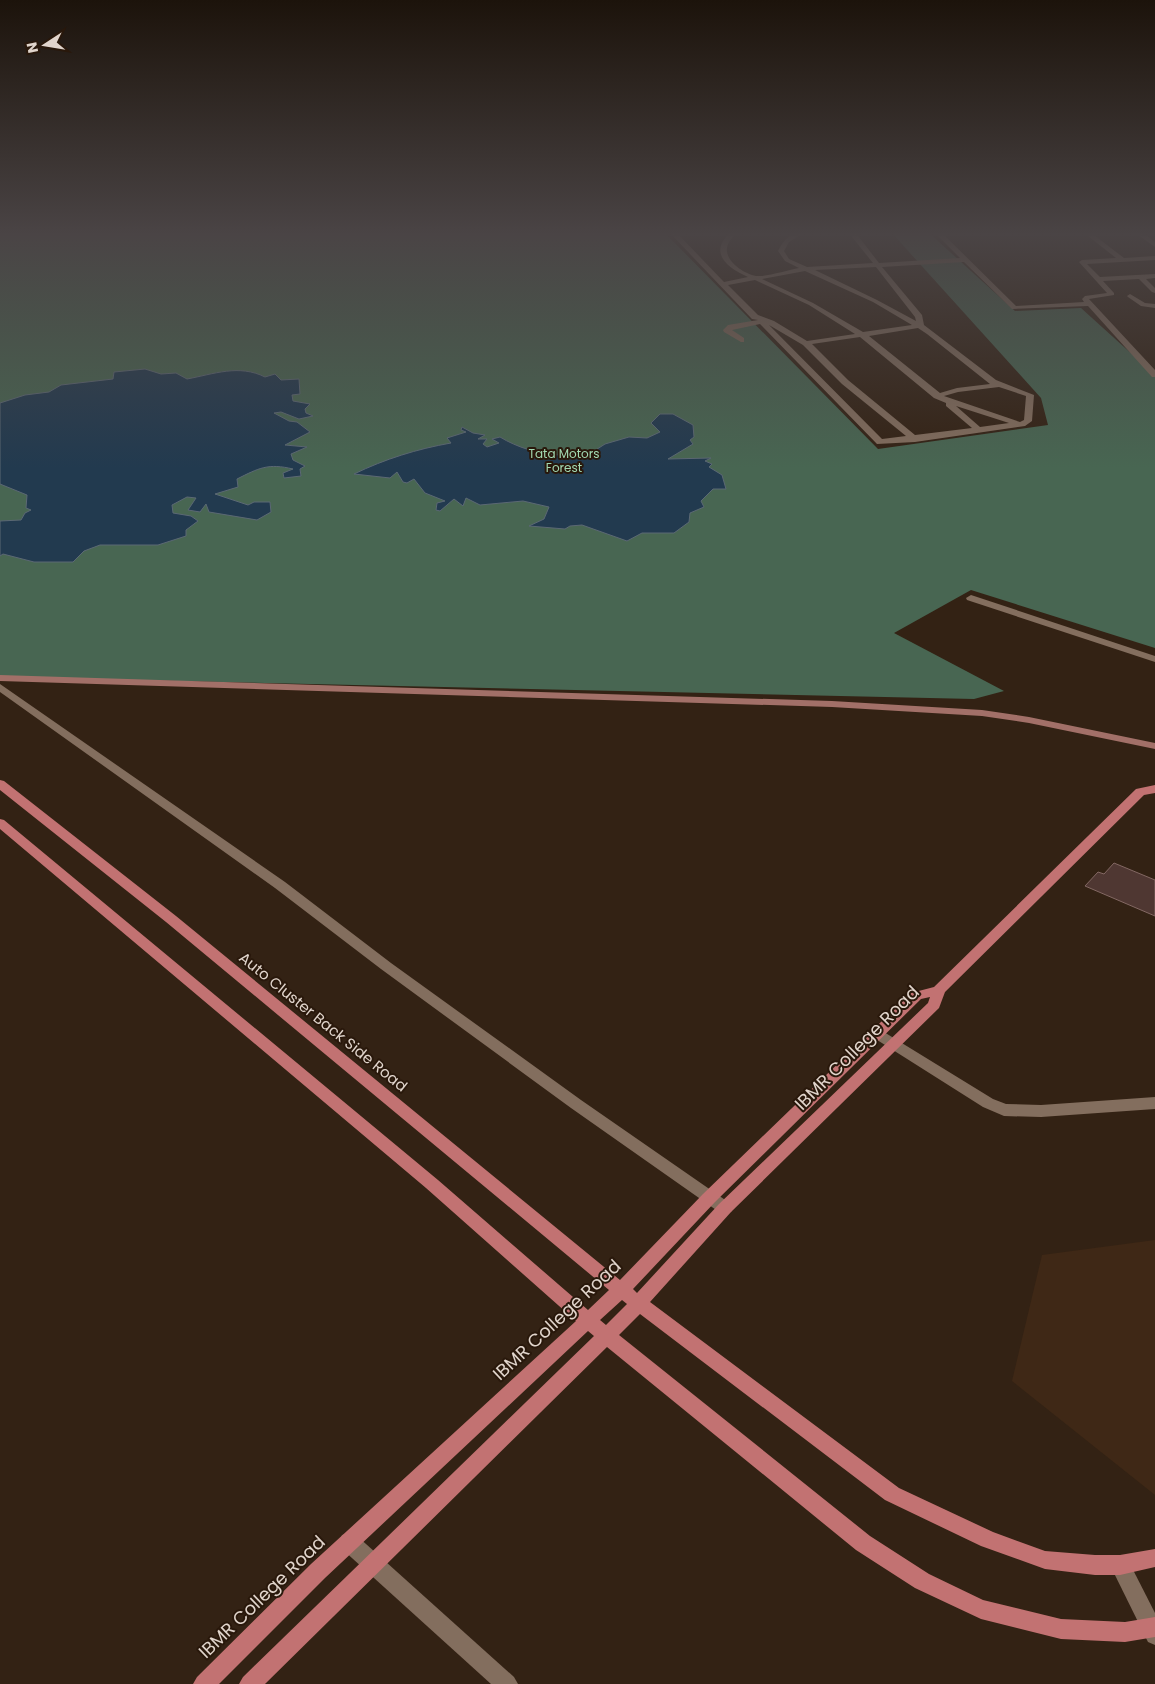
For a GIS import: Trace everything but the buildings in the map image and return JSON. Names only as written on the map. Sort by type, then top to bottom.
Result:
[{"type":"main road","points":[[0,673],[981,708],[1031,715],[1155,740]]},
{"type":"main road","points":[[0,678],[464,690]]},
{"type":"main road","points":[[805,701],[982,713],[1029,720],[1155,746]]},
{"type":"main road","name":"Auto Cluster Back Side Road","points":[[0,784],[171,919],[621,1290],[892,1494],[988,1539],[1045,1560],[1095,1565],[1120,1565],[1155,1558]]},
{"type":"main road","name":"IBMR College Road","points":[[250,1684],[640,1304],[725,1208],[934,1005],[939,990],[1140,792],[1155,789]]},
{"type":"main road","points":[[0,823],[432,1184],[588,1321],[863,1543],[922,1580],[981,1609],[1061,1629],[1125,1632],[1154,1630]]},
{"type":"main road","name":"IBMR College Road","points":[[204,1684],[349,1542],[621,1290],[710,1198],[880,1034],[916,996],[939,990]]},
{"type":"street","points":[[749,311],[755,317],[806,343],[845,382],[915,439]]},
{"type":"street","points":[[822,311],[881,347],[907,372],[979,430]]},
{"type":"street","points":[[764,322],[880,442],[1022,424],[1028,421],[1030,395],[997,384],[942,340],[892,311]]},
{"type":"street","points":[[914,311],[919,317],[920,326]]},
{"type":"street","points":[[1095,311],[1155,375]]},
{"type":"street","points":[[742,340],[726,330],[732,327],[764,322]]},
{"type":"street","points":[[806,343],[864,336],[920,326]]},
{"type":"street","points":[[940,397],[957,390],[997,384]]},
{"type":"street","points":[[940,397],[1022,424]]},
{"type":"street","points":[[971,598],[1155,659]]},
{"type":"street","points":[[0,687],[280,885],[401,977],[725,1208]]},
{"type":"street","points":[[880,1034],[988,1103],[1004,1110],[1041,1111],[1155,1103]]},
{"type":"street","points":[[349,1542],[507,1684]]},
{"type":"street","points":[[1120,1565],[1154,1630]]},
{"type":"shaded area","points":[[1155,1240],[1155,1495],[1012,1381],[1042,1255]]},
{"type":"green space","name":"Tata Motors Forest","points":[[0,311],[742,311],[878,449],[1048,425],[1041,398],[962,311],[1084,311],[1155,375],[1155,648],[971,590],[894,633],[1004,691],[974,699],[0,677]]},
{"type":"water","points":[[145,369],[161,374],[176,373],[187,379],[226,371],[246,371],[265,377],[275,374],[281,380],[299,379],[300,394],[292,395],[293,401],[310,404],[305,409],[306,413],[313,416],[299,419],[281,412],[274,413],[289,421],[297,422],[310,432],[285,445],[307,447],[291,454],[293,460],[305,466],[300,469],[301,476],[284,478],[283,473],[293,469],[277,466],[264,468],[237,479],[238,487],[215,494],[248,505],[254,502],[270,502],[271,512],[257,520],[209,512],[206,504],[200,512],[188,510],[196,498],[187,497],[172,505],[173,513],[191,516],[198,521],[186,530],[186,536],[158,545],[100,545],[84,551],[73,562],[34,562],[3,554],[0,556],[0,521],[21,520],[25,513],[31,510],[26,508],[27,495],[0,484],[0,403],[25,395],[49,392],[61,385],[113,379],[114,372]]},
{"type":"water","points":[[660,414],[673,414],[693,425],[694,437],[690,440],[693,444],[668,459],[711,458],[705,461],[712,464],[709,467],[722,475],[726,489],[713,489],[701,501],[704,507],[690,513],[689,522],[674,533],[642,533],[627,541],[582,525],[570,526],[565,529],[529,526],[544,519],[549,507],[523,501],[480,505],[466,498],[463,506],[454,499],[440,511],[436,510],[437,503],[445,501],[425,493],[414,479],[407,483],[403,482],[397,472],[390,478],[354,474],[401,455],[451,443],[447,438],[466,432],[461,430],[462,427],[473,433],[485,435],[478,439],[487,439],[483,444],[487,447],[499,443],[492,439],[500,437],[521,447],[545,454],[588,455],[605,444],[629,437],[647,438],[660,432],[651,423]]}]
